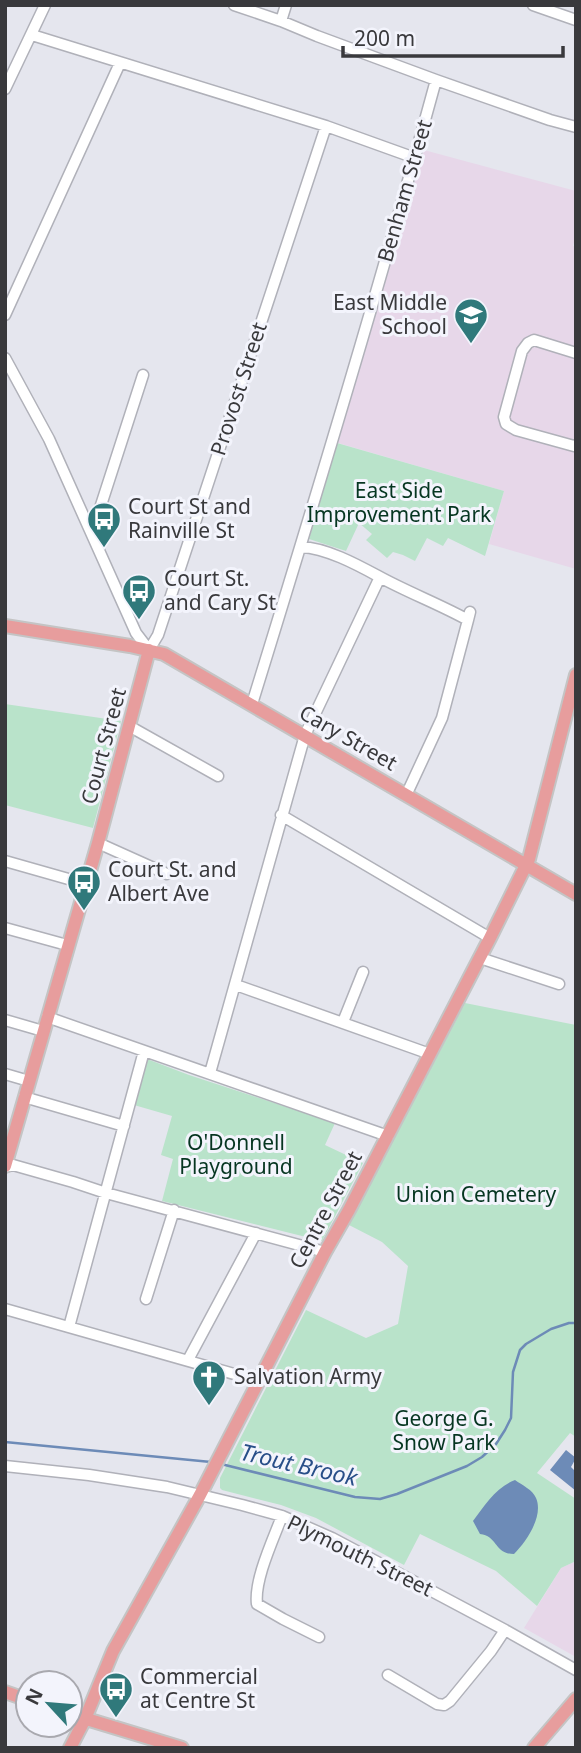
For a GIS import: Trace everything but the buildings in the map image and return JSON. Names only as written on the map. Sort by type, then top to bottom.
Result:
[{"type":"main road","name":"Cary Street","points":[[5,626],[116,643],[170,657],[576,894]]},
{"type":"main road","name":"Court Street","points":[[5,1166],[98,843],[149,650]]},
{"type":"main road","name":"Centre Street","points":[[70,1748],[113,1651],[217,1463],[526,865],[576,675]]},
{"type":"main road","points":[[536,1747],[576,1699]]},
{"type":"main road","points":[[85,1719],[182,1748]]},
{"type":"street","points":[[5,89],[45,5]]},
{"type":"street","points":[[234,5],[436,80],[576,127]]},
{"type":"street","points":[[281,21],[286,5]]},
{"type":"street","points":[[533,5],[576,20]]},
{"type":"street","points":[[32,35],[326,126],[415,158]]},
{"type":"street","points":[[5,316],[120,63]]},
{"type":"street","name":"Benham Street","points":[[252,704],[436,80]]},
{"type":"street","name":"Provost Street","points":[[149,650],[158,635],[326,126]]},
{"type":"street","points":[[576,353],[534,340],[528,343],[522,351],[504,417],[506,425],[516,430],[576,445]]},
{"type":"street","points":[[5,358],[49,439],[136,633],[149,650]]},
{"type":"street","points":[[92,533],[143,375]]},
{"type":"street","points":[[300,547],[356,564],[380,578],[469,616],[442,718],[405,794]]},
{"type":"street","points":[[210,1073],[304,735],[380,578]]},
{"type":"street","points":[[116,643],[126,634],[130,620]]},
{"type":"street","points":[[129,726],[218,776]]},
{"type":"street","points":[[281,815],[490,938]]},
{"type":"street","points":[[98,843],[167,874]]},
{"type":"street","points":[[5,861],[86,884]]},
{"type":"street","points":[[5,928],[67,945]]},
{"type":"street","points":[[480,958],[559,984]]},
{"type":"street","points":[[343,1022],[363,972]]},
{"type":"street","points":[[236,985],[430,1054]]},
{"type":"street","points":[[47,1017],[387,1136]]},
{"type":"street","points":[[5,1020],[43,1031]]},
{"type":"street","points":[[69,1327],[144,1051]]},
{"type":"street","points":[[5,1074],[29,1081]]},
{"type":"street","points":[[24,1097],[124,1126]]},
{"type":"street","points":[[5,1166],[13,1165],[325,1252]]},
{"type":"street","points":[[146,1299],[174,1210]]},
{"type":"street","points":[[188,1360],[256,1233]]},
{"type":"street","points":[[5,1309],[259,1381]]},
{"type":"street","name":"Plymouth Street","points":[[5,1466],[89,1475],[167,1488],[282,1516],[332,1538],[576,1670]]},
{"type":"street","points":[[282,1516],[259,1582],[257,1604],[319,1636]]},
{"type":"street","points":[[388,1675],[437,1704],[444,1704],[450,1701],[505,1630]]},
{"type":"shaded area","name":"East Middle School","points":[[424,150],[576,191],[576,235],[573,246],[576,247],[576,569],[489,544],[504,491],[338,443]]},
{"type":"shaded area","points":[[576,1561],[576,1657],[524,1628],[561,1568]]},
{"type":"green space","name":"East Side Improvement Park","points":[[337,443],[504,491],[485,556],[448,538],[443,546],[427,538],[415,561],[393,552],[387,558],[366,540],[372,534],[359,523],[346,551],[309,539]]},
{"type":"green space","points":[[5,704],[121,721],[93,828],[5,805]]},
{"type":"green space","points":[[465,1003],[576,1025],[576,1437],[570,1433],[537,1473],[576,1499],[576,1561],[561,1568],[537,1606],[496,1571],[420,1534],[404,1565],[316,1518],[220,1488],[220,1478],[306,1310],[366,1338],[398,1324],[408,1266],[382,1242],[349,1225]]},
{"type":"green space","name":"O'Donnell Playground","points":[[147,1059],[335,1123],[325,1145],[363,1163],[322,1241],[162,1201],[173,1159],[161,1155],[172,1116],[134,1105]]},
{"type":"water","points":[[566,1450],[576,1458],[571,1467],[576,1472],[576,1491],[550,1470]]},
{"type":"water","points":[[515,1480],[536,1498],[538,1513],[524,1543],[514,1554],[503,1551],[486,1535],[480,1534],[473,1521],[497,1492]]},
{"type":"waterway","name":"Trout Brook","points":[[221,1464],[355,1497],[380,1499],[397,1494],[467,1466],[496,1444],[511,1418],[513,1372],[520,1350],[551,1329],[576,1323]]},
{"type":"waterway","name":"Trout Brook","points":[[5,1442],[211,1462]]},
{"type":"place","name":"East Middle School","points":[[471,345]]},
{"type":"place","name":"Court St and Rainville St","points":[[104,549]]},
{"type":"place","name":"Court St. and Cary St","points":[[139,621]]},
{"type":"place","name":"Court St. and Albert Ave","points":[[84,912]]},
{"type":"place","name":"Salvation Army","points":[[209,1407]]},
{"type":"place","name":"Commercial at Centre St","points":[[116,1719]]},
{"type":"park label","name":"Union Cemetery","points":[[476,1195]]},
{"type":"park label","name":"George G. Snow Park","points":[[444,1431]]}]
